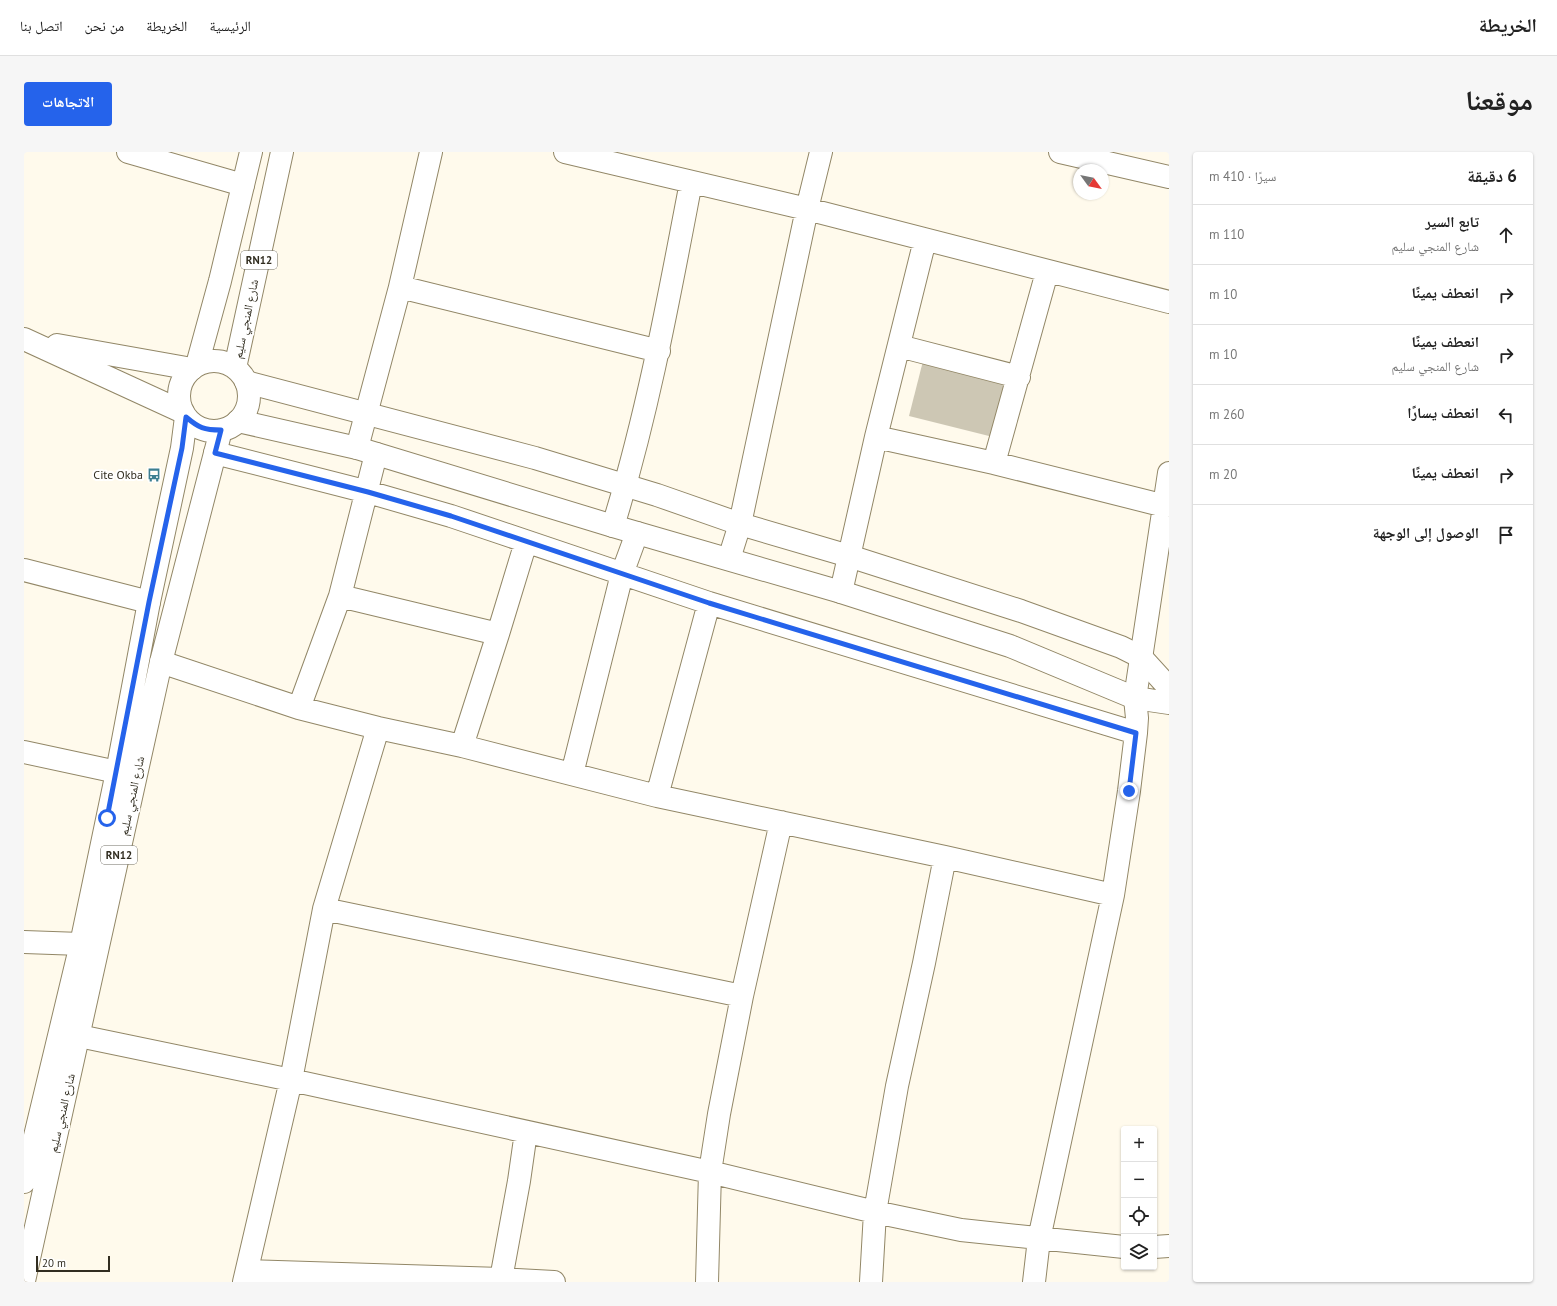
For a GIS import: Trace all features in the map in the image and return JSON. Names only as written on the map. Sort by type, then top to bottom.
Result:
[{"type":"street","points":[[128,152],[243,185]]},
{"type":"street","name":"RN12","points":[[184,415],[179,401],[181,384],[187,373],[194,367],[220,281],[251,152]]},
{"type":"street","name":"شارع المنجي سليم","points":[[241,375],[282,152]]},
{"type":"street","points":[[299,708],[340,596],[368,492],[367,414],[400,287],[431,152]]},
{"type":"street","points":[[729,559],[740,524],[807,209],[821,152]]},
{"type":"street","points":[[1060,152],[1169,178]]},
{"type":"street","points":[[570,153],[807,209],[1047,272],[1169,302]]},
{"type":"street","points":[[613,526],[625,486],[659,351],[691,182]]},
{"type":"street","points":[[841,592],[876,437],[926,240]]},
{"type":"street","points":[[994,463],[1047,272]]},
{"type":"street","points":[[400,287],[659,351]]},
{"type":"street","points":[[26,339],[194,367],[210,361],[225,362],[241,375],[367,414],[535,458],[657,495],[740,524],[849,556],[1021,611],[1121,647],[1141,658],[1169,688]]},
{"type":"street","points":[[26,339],[184,415],[197,426],[209,430],[229,425],[367,451],[613,526],[841,592],[1010,646],[1134,698],[1169,704]]},
{"type":"street","points":[[899,346],[1019,377]]},
{"type":"street","name":"RN12","points":[[229,425],[246,407],[249,397],[241,375]]},
{"type":"street","name":"شارع المنجي سليم","points":[[24,1182],[28,1143],[81,944],[117,772],[149,602],[182,448],[184,415]]},
{"type":"street","name":"شارع المنجي سليم","points":[[24,1282],[161,662],[215,453],[229,425]]},
{"type":"street","points":[[876,437],[994,463],[1165,506]]},
{"type":"street","points":[[215,453],[368,492],[451,516],[709,603],[1136,733]]},
{"type":"street","points":[[1034,1282],[1039,1239],[1113,895],[1129,791],[1136,733],[1137,718],[1134,698],[1169,473]]},
{"type":"street","points":[[572,774],[622,574],[637,533]]},
{"type":"street","points":[[462,746],[526,542]]},
{"type":"street","points":[[24,570],[149,602]]},
{"type":"street","points":[[340,596],[498,634]]},
{"type":"street","points":[[657,796],[709,603]]},
{"type":"street","points":[[161,662],[299,708],[378,728],[462,746],[657,796],[945,856],[1113,895]]},
{"type":"street","points":[[378,728],[324,909],[291,1080],[246,1277],[501,1279],[554,1282]]},
{"type":"street","points":[[24,752],[117,772]]},
{"type":"street","points":[[707,1282],[710,1172],[719,1114],[742,996],[781,822]]},
{"type":"street","points":[[871,1282],[875,1212],[897,1086],[924,963],[945,856]]},
{"type":"street","points":[[324,909],[742,996]]},
{"type":"street","points":[[24,942],[81,944]]},
{"type":"street","points":[[79,1036],[291,1080],[710,1172],[875,1212],[961,1230],[1121,1247]]},
{"type":"street","points":[[501,1279],[519,1181],[526,1132]]},
{"type":"street","points":[[1157,1246],[1169,1246]]},
{"type":"shaded area","points":[[923,361],[1007,382],[993,437],[909,416]]},
{"type":"place","name":"Cite Okba","points":[[154,475]]},
{"type":"route","points":[[107,818],[149,602],[182,448],[186,417],[197,426],[209,430],[221,430],[215,453],[368,492],[451,516],[709,603],[1136,733],[1129,791]]}]
